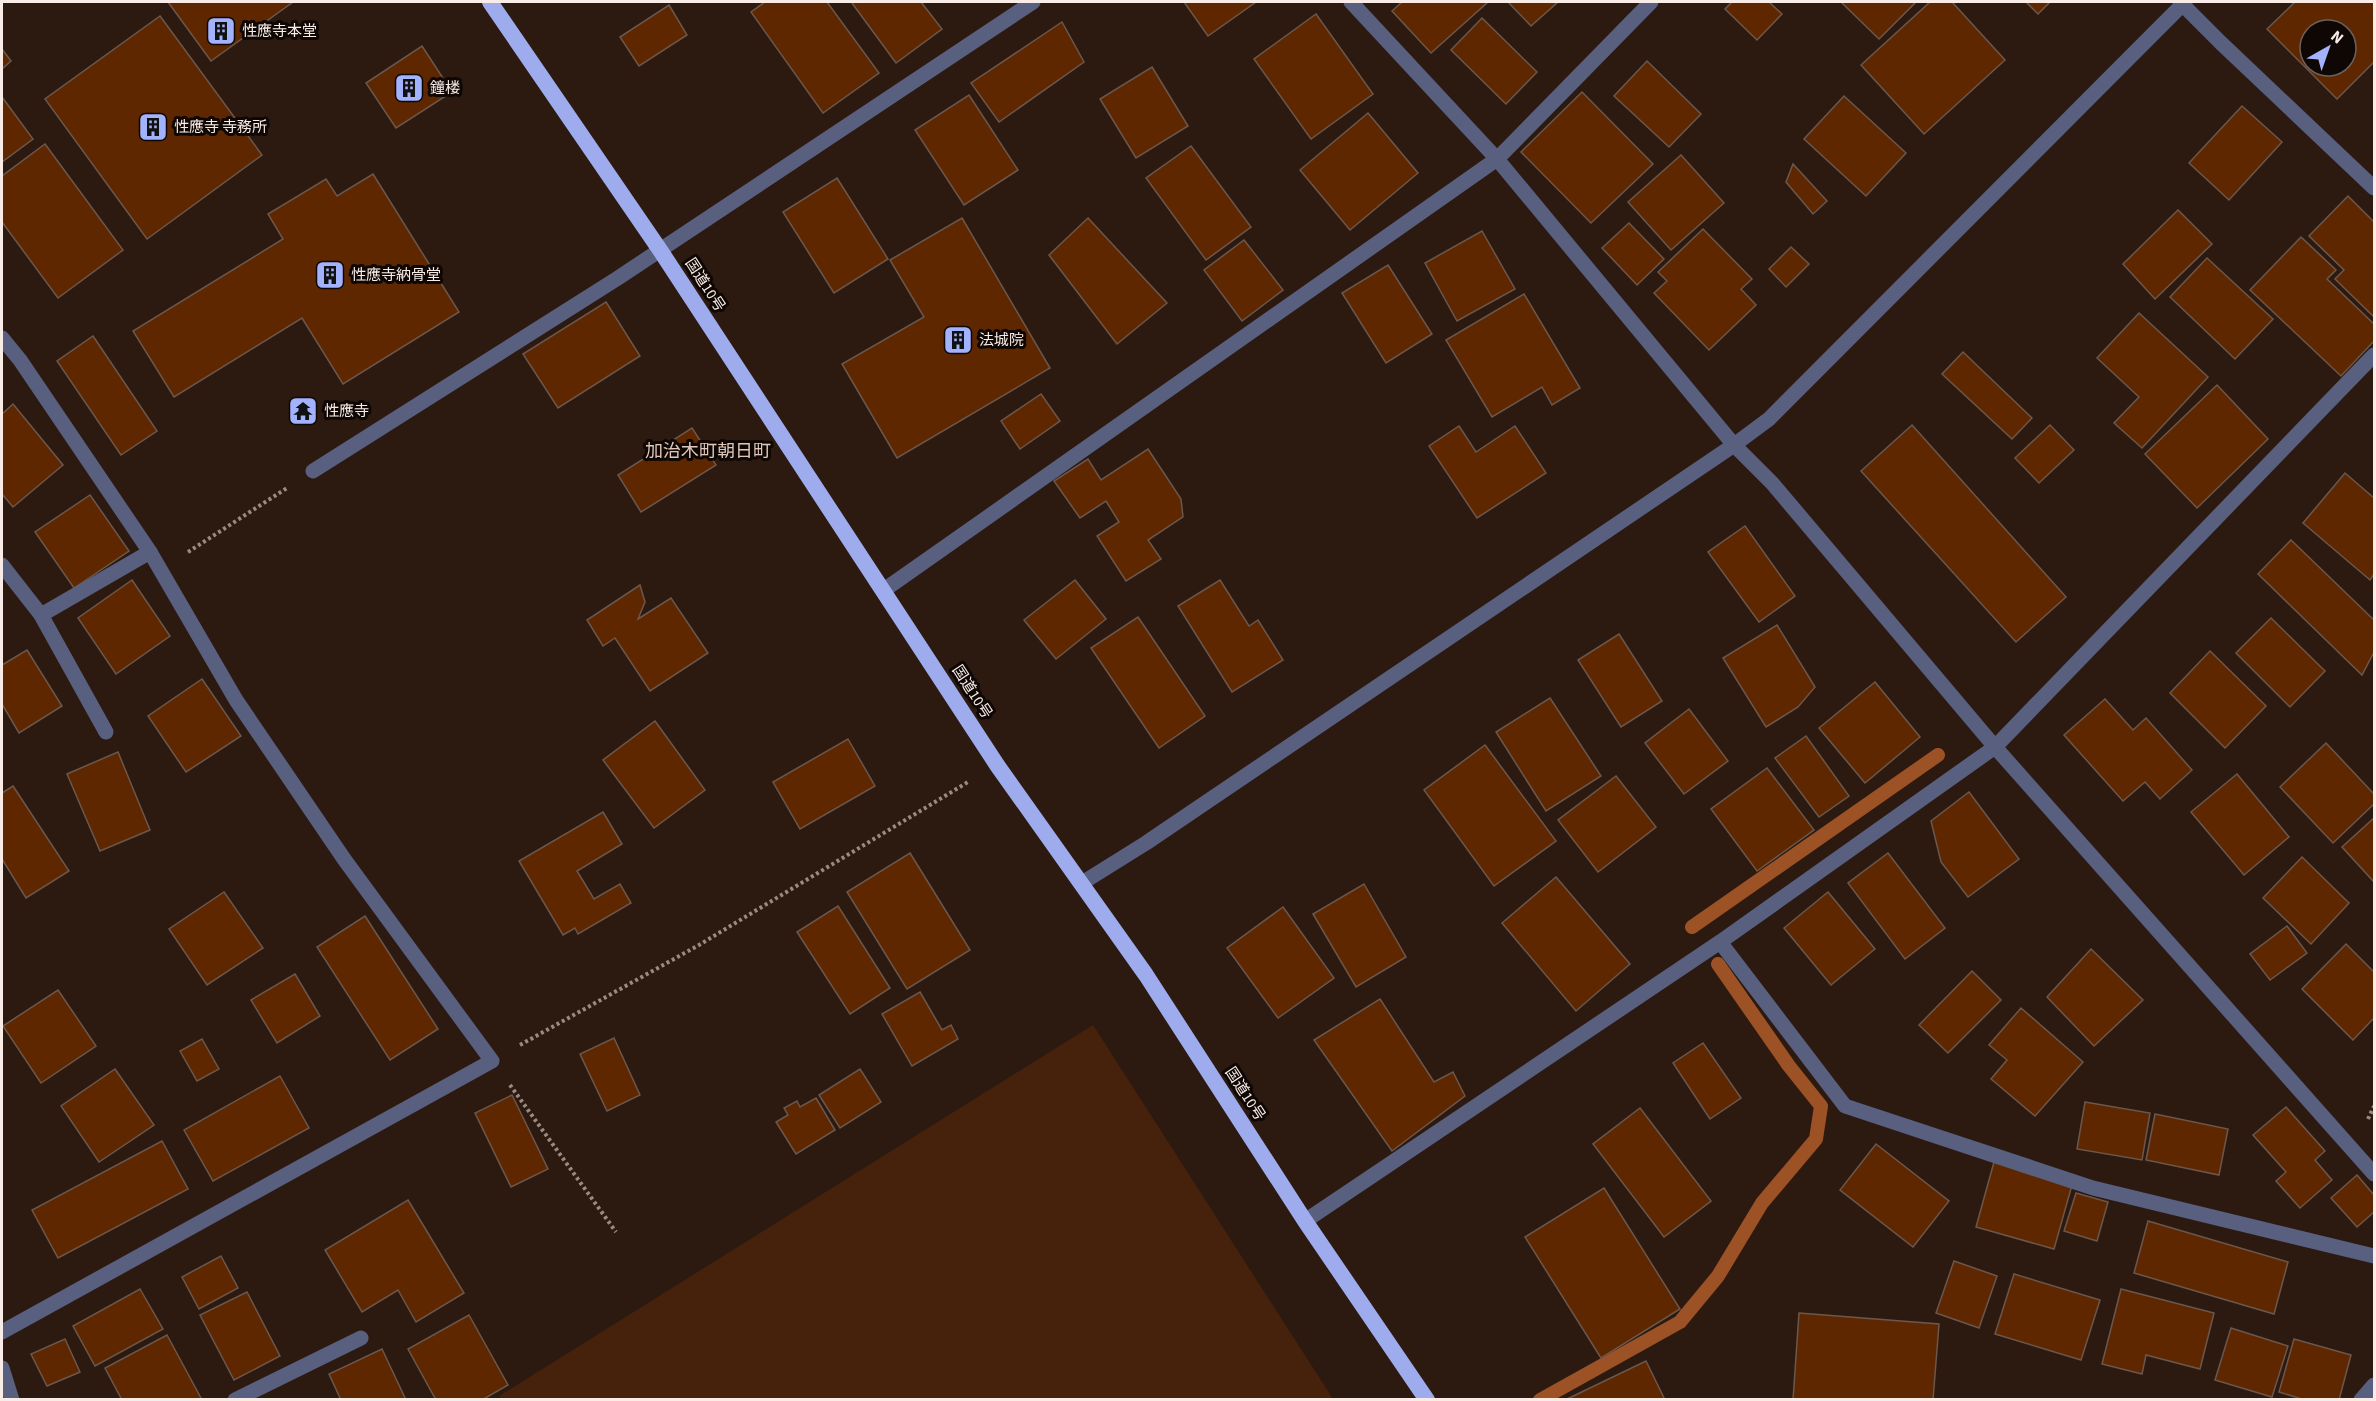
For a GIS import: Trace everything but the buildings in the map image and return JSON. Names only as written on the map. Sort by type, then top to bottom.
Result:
[{"type":"highway","name":"国道10号","points":[[490,2],[660,250],[997,765],[1146,975],[1305,1221],[1425,1399]]},
{"type":"street","points":[[313,471],[660,250],[1034,2]]},
{"type":"street","points":[[1351,2],[1497,159],[1734,445],[1772,483],[1995,747],[2374,1174]]},
{"type":"street","points":[[884,590],[1497,159],[1652,2]]},
{"type":"street","points":[[1082,883],[1146,843],[1734,445],[1769,419],[2182,2],[2221,43],[2374,188]]},
{"type":"street","points":[[2,338],[20,360],[150,552],[237,700],[344,860],[492,1061],[2,1332]]},
{"type":"street","points":[[1305,1221],[1720,942],[1995,747],[2374,355]]},
{"type":"street","points":[[41,615],[150,552]]},
{"type":"street","points":[[2,565],[41,615],[106,732]]},
{"type":"street","points":[[1720,942],[1845,1106],[2093,1188],[2374,1256]]},
{"type":"street","points":[[235,1400],[361,1338]]},
{"type":"street","points":[[2,1368],[12,1400]]},
{"type":"street","points":[[2361,1400],[2374,1385]]},
{"type":"path","points":[[160,570],[313,471]]},
{"type":"path","points":[[616,1232],[492,1061],[699,945],[997,765]]},
{"type":"shaded area","points":[[1093,1025],[1333,1399],[501,1399],[499,1396]]},
{"type":"waterway","points":[[1692,927],[1938,755]]},
{"type":"waterway","points":[[1540,1400],[1680,1322],[1718,1276],[1762,1203],[1816,1139],[1821,1106],[1789,1066],[1718,964]]},
{"type":"place","name":"性應寺本堂","points":[[221,31]]},
{"type":"place","name":"鐘楼","points":[[409,88]]},
{"type":"place","name":"性應寺 寺務所","points":[[153,127]]},
{"type":"place","name":"性應寺納骨堂","points":[[330,275]]},
{"type":"place","name":"法城院","points":[[958,340]]},
{"type":"place","name":"性應寺","points":[[303,411]]},
{"type":"district","name":"加治木町朝日町","points":[[708,451]]}]
